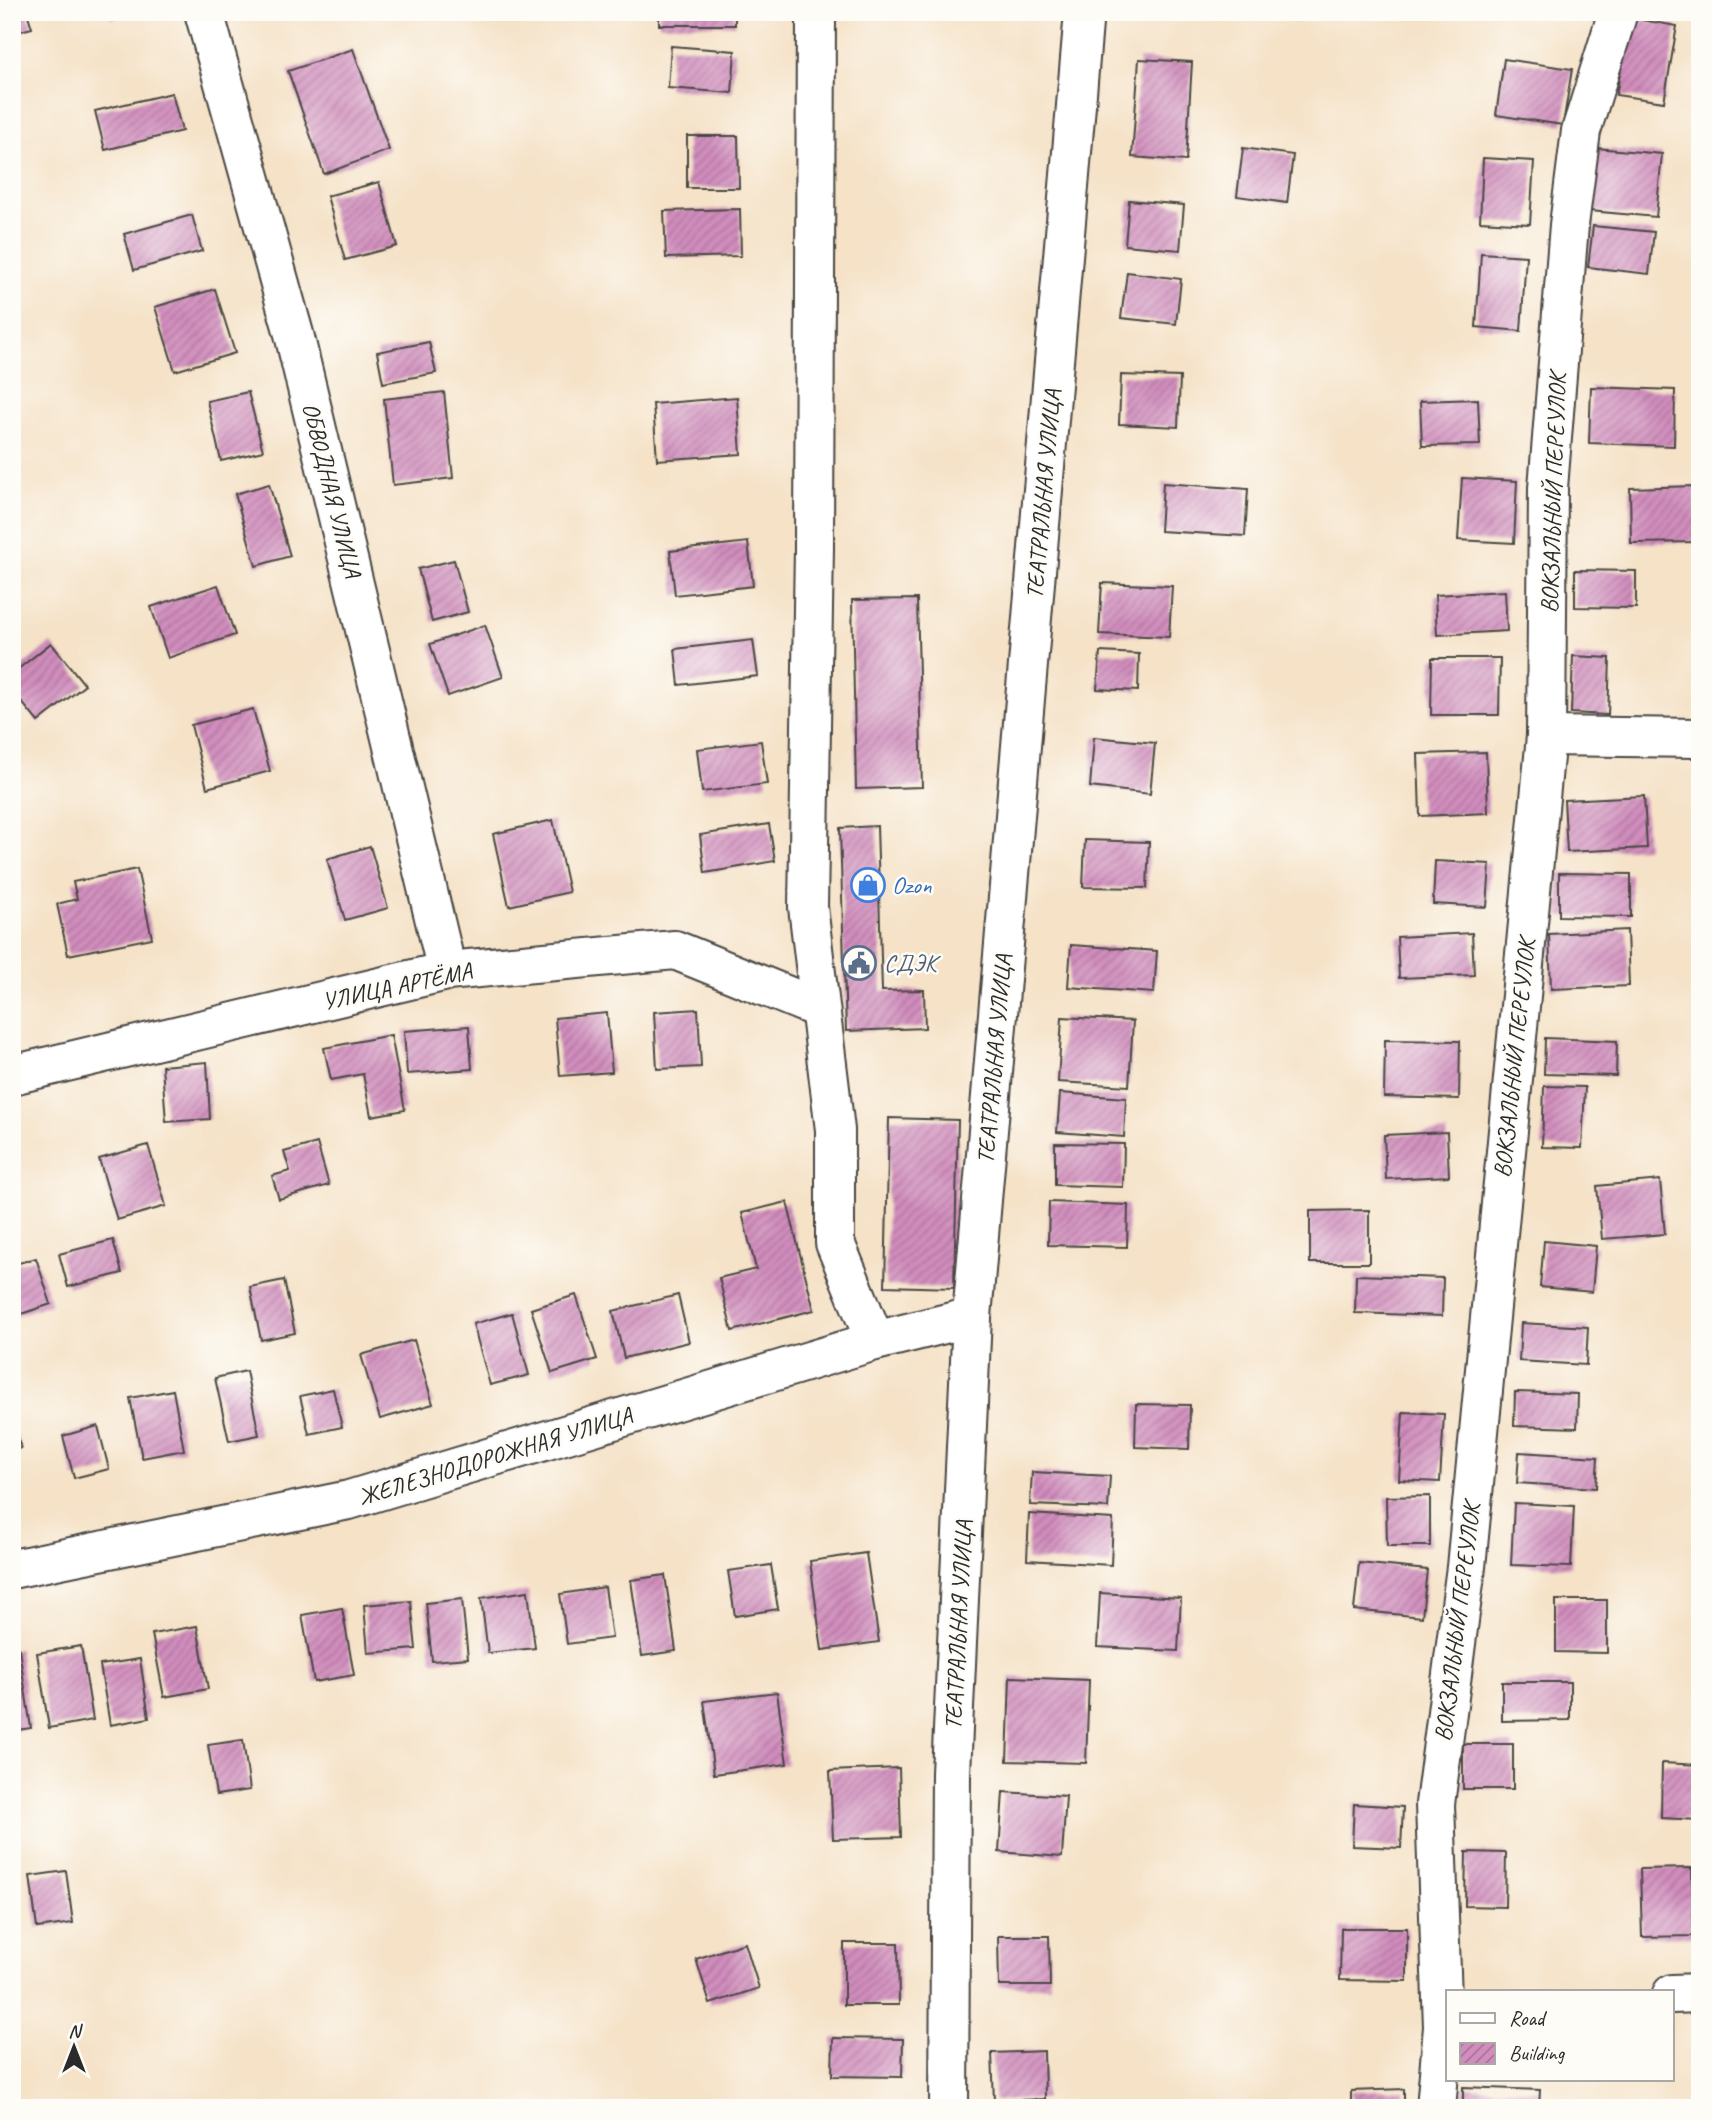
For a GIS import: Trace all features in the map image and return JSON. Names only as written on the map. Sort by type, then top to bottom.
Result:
[{"type":"street","name":"ОБВОДНАЯ УЛИЦА","points":[[204,12],[294,334],[447,971]]},
{"type":"street","points":[[816,12],[814,534],[808,907],[835,1130],[835,1243],[875,1341]]},
{"type":"street","name":"ТЕАТРАЛЬНАЯ УЛИЦА","points":[[949,2108],[951,1773],[972,1317],[1084,12]]},
{"type":"street","name":"ВОКЗАЛЬНЫЙ ПЕРЕУЛОК","points":[[1436,2108],[1445,2000],[1435,1804],[1466,1567],[1546,736],[1548,488],[1569,225],[1581,131],[1618,12]]},
{"type":"street","points":[[1546,736],[1700,738]]},
{"type":"street","name":"УЛИЦА АРТЁМА","points":[[12,1075],[447,971],[675,950],[820,1009]]},
{"type":"street","name":"ЖЕЛЕЗНОДОРОЖНАЯ УЛИЦА","points":[[12,1569],[349,1500],[875,1341],[972,1317]]},
{"type":"street","points":[[1674,1994],[1700,1993]]},
{"type":"building","points":[[12,12],[27,12],[32,28],[12,33]]},
{"type":"building","points":[[109,12],[132,12],[132,13],[111,19]]},
{"type":"building","points":[[659,12],[735,12],[735,25],[659,25]]},
{"type":"building","points":[[1630,18],[1677,26],[1664,102],[1616,95]]},
{"type":"building","points":[[671,46],[735,51],[732,93],[668,88]]},
{"type":"building","points":[[353,49],[389,150],[324,174],[288,71]]},
{"type":"building","points":[[1139,59],[1192,62],[1186,161],[1132,157]]},
{"type":"building","points":[[1504,59],[1572,69],[1563,125],[1496,115]]},
{"type":"building","points":[[172,93],[182,131],[105,150],[95,111]]},
{"type":"building","points":[[687,136],[738,136],[739,188],[687,188]]},
{"type":"building","points":[[1243,148],[1293,155],[1287,203],[1237,196]]},
{"type":"building","points":[[1596,148],[1662,154],[1656,217],[1590,211]]},
{"type":"building","points":[[1483,158],[1534,161],[1530,224],[1480,221]]},
{"type":"building","points":[[379,182],[397,246],[345,260],[327,196]]},
{"type":"building","points":[[1129,200],[1184,205],[1180,250],[1125,245]]},
{"type":"building","points":[[740,209],[741,256],[666,258],[664,211]]},
{"type":"building","points":[[192,215],[202,251],[134,270],[124,234]]},
{"type":"building","points":[[1593,226],[1654,232],[1649,274],[1588,267]]},
{"type":"building","points":[[1481,253],[1526,256],[1521,331],[1476,327]]},
{"type":"building","points":[[1127,272],[1181,279],[1176,324],[1121,318]]},
{"type":"building","points":[[215,289],[235,353],[175,371],[155,307]]},
{"type":"building","points":[[429,342],[436,373],[383,383],[377,352]]},
{"type":"building","points":[[1121,375],[1180,377],[1178,427],[1119,424]]},
{"type":"building","points":[[1591,387],[1675,390],[1674,446],[1589,443]]},
{"type":"building","points":[[248,392],[263,451],[221,461],[207,401]]},
{"type":"building","points":[[444,392],[453,478],[393,485],[384,399]]},
{"type":"building","points":[[737,397],[741,454],[657,460],[653,404]]},
{"type":"building","points":[[1478,399],[1480,445],[1422,446],[1420,401]]},
{"type":"building","points":[[1462,478],[1517,481],[1514,543],[1458,540]]},
{"type":"building","points":[[1163,483],[1248,489],[1245,536],[1160,531]]},
{"type":"building","points":[[269,484],[290,556],[256,566],[235,494]]},
{"type":"building","points":[[1696,486],[1697,542],[1631,543],[1630,488]]},
{"type":"building","points":[[748,542],[753,586],[675,595],[670,551]]},
{"type":"building","points":[[454,560],[468,612],[432,622],[418,569]]},
{"type":"building","points":[[1575,570],[1636,571],[1636,608],[1575,607]]},
{"type":"building","points":[[1102,583],[1172,586],[1169,637],[1099,634]]},
{"type":"building","points":[[218,585],[235,635],[168,658],[151,607]]},
{"type":"building","points":[[1505,591],[1507,631],[1437,635],[1435,595]]},
{"type":"building","points":[[917,599],[922,787],[856,789],[852,600]]},
{"type":"building","points":[[485,625],[503,677],[448,696],[430,644]]},
{"type":"building","points":[[753,640],[758,676],[679,685],[675,649]]},
{"type":"building","points":[[51,643],[85,685],[38,722],[12,690],[12,674]]},
{"type":"building","points":[[1100,652],[1139,654],[1138,691],[1097,689]]},
{"type":"building","points":[[1573,656],[1610,658],[1608,715],[1571,713]]},
{"type":"building","points":[[1432,658],[1500,658],[1499,715],[1431,715]]},
{"type":"building","points":[[253,709],[270,771],[207,788],[191,725]]},
{"type":"building","points":[[1094,737],[1155,743],[1150,794],[1090,787]]},
{"type":"building","points":[[761,741],[767,784],[702,792],[697,749]]},
{"type":"building","points":[[1486,752],[1488,813],[1420,816],[1418,754]]},
{"type":"building","points":[[1644,796],[1647,848],[1567,852],[1564,800]]},
{"type":"building","points":[[553,820],[569,892],[509,906],[493,834]]},
{"type":"building","points":[[769,824],[775,861],[705,873],[700,835]]},
{"type":"building","points":[[877,826],[882,991],[924,990],[925,1028],[846,1031],[840,828]]},
{"type":"building","points":[[1085,840],[1149,842],[1147,888],[1083,887]]},
{"type":"building","points":[[370,846],[388,908],[345,920],[327,859]]},
{"type":"building","points":[[1435,861],[1490,864],[1487,907],[1433,904]]},
{"type":"building","points":[[137,869],[152,938],[68,955],[57,904],[77,899],[73,882]]},
{"type":"building","points":[[1559,873],[1631,874],[1631,917],[1559,916]]},
{"type":"building","points":[[1627,930],[1629,986],[1551,989],[1549,934]]},
{"type":"building","points":[[1472,933],[1474,975],[1399,978],[1397,937]]},
{"type":"building","points":[[1071,945],[1157,951],[1154,993],[1068,987]]},
{"type":"building","points":[[698,1009],[701,1067],[657,1069],[654,1012]]},
{"type":"building","points":[[607,1013],[612,1072],[560,1076],[555,1018]]},
{"type":"building","points":[[1062,1017],[1133,1021],[1129,1086],[1058,1082]]},
{"type":"building","points":[[469,1026],[472,1069],[407,1074],[404,1031]]},
{"type":"building","points":[[391,1035],[405,1110],[371,1116],[363,1074],[331,1080],[324,1048]]},
{"type":"building","points":[[1545,1038],[1617,1041],[1616,1076],[1544,1074]]},
{"type":"building","points":[[1385,1040],[1460,1041],[1459,1099],[1384,1097]]},
{"type":"building","points":[[207,1062],[210,1119],[166,1122],[162,1066]]},
{"type":"building","points":[[1544,1086],[1585,1087],[1582,1148],[1542,1147]]},
{"type":"building","points":[[1060,1093],[1126,1098],[1124,1137],[1057,1132]]},
{"type":"building","points":[[889,1118],[958,1120],[954,1288],[885,1286]]},
{"type":"building","points":[[1447,1132],[1449,1176],[1386,1179],[1384,1135]]},
{"type":"building","points":[[317,1143],[329,1185],[279,1199],[272,1176],[290,1171],[284,1152]]},
{"type":"building","points":[[1055,1143],[1124,1144],[1123,1187],[1055,1185]]},
{"type":"building","points":[[148,1145],[166,1206],[117,1220],[99,1159]]},
{"type":"building","points":[[1660,1180],[1665,1234],[1602,1239],[1597,1186]]},
{"type":"building","points":[[787,1202],[814,1310],[732,1331],[719,1278],[756,1269],[742,1213]]},
{"type":"building","points":[[1049,1202],[1128,1205],[1127,1247],[1048,1245]]},
{"type":"building","points":[[1369,1210],[1369,1263],[1310,1263],[1310,1211]]},
{"type":"building","points":[[113,1240],[122,1273],[68,1287],[59,1254]]},
{"type":"building","points":[[1544,1241],[1596,1246],[1592,1292],[1540,1287]]},
{"type":"building","points":[[36,1258],[51,1304],[12,1317],[12,1265]]},
{"type":"building","points":[[1356,1275],[1443,1278],[1442,1316],[1355,1313]]},
{"type":"building","points":[[284,1280],[295,1333],[261,1340],[250,1287]]},
{"type":"building","points":[[576,1295],[597,1359],[552,1373],[531,1309]]},
{"type":"building","points":[[678,1295],[689,1342],[624,1358],[613,1311]]},
{"type":"building","points":[[512,1313],[529,1375],[490,1385],[473,1324]]},
{"type":"building","points":[[1521,1323],[1588,1327],[1586,1365],[1519,1361]]},
{"type":"building","points":[[414,1340],[433,1404],[380,1419],[361,1355]]},
{"type":"building","points":[[246,1371],[259,1435],[229,1441],[215,1378]]},
{"type":"building","points":[[333,1389],[342,1427],[309,1434],[300,1396]]},
{"type":"building","points":[[173,1390],[184,1450],[142,1458],[130,1398]]},
{"type":"building","points":[[1515,1392],[1578,1394],[1577,1428],[1514,1426]]},
{"type":"building","points":[[1136,1404],[1190,1405],[1189,1449],[1135,1447]]},
{"type":"building","points":[[1403,1412],[1444,1414],[1440,1482],[1399,1480]]},
{"type":"building","points":[[12,1424],[21,1448],[12,1451]]},
{"type":"building","points":[[98,1426],[109,1469],[74,1478],[63,1436]]},
{"type":"building","points":[[1519,1452],[1598,1457],[1596,1488],[1517,1483]]},
{"type":"building","points":[[1032,1472],[1110,1476],[1108,1508],[1030,1505]]},
{"type":"building","points":[[1430,1496],[1430,1546],[1387,1546],[1386,1497]]},
{"type":"building","points":[[1514,1503],[1574,1506],[1571,1567],[1511,1565]]},
{"type":"building","points":[[1029,1514],[1113,1519],[1111,1565],[1027,1560]]},
{"type":"building","points":[[866,1553],[879,1642],[822,1650],[810,1561]]},
{"type":"building","points":[[1359,1563],[1427,1570],[1422,1617],[1354,1610]]},
{"type":"building","points":[[771,1565],[778,1609],[735,1616],[728,1571]]},
{"type":"building","points":[[665,1575],[676,1651],[642,1656],[631,1580]]},
{"type":"building","points":[[605,1587],[612,1638],[567,1644],[560,1594]]},
{"type":"building","points":[[528,1591],[535,1648],[488,1653],[481,1598]]},
{"type":"building","points":[[1100,1593],[1181,1598],[1178,1651],[1097,1647]]},
{"type":"building","points":[[462,1599],[468,1658],[432,1661],[426,1603]]},
{"type":"building","points":[[1556,1600],[1607,1600],[1607,1653],[1556,1652]]},
{"type":"building","points":[[411,1601],[416,1649],[368,1653],[364,1605]]},
{"type":"building","points":[[342,1608],[354,1675],[314,1682],[302,1615]]},
{"type":"building","points":[[197,1626],[208,1689],[164,1697],[152,1634]]},
{"type":"building","points":[[81,1646],[93,1720],[49,1728],[37,1653]]},
{"type":"building","points":[[19,1649],[31,1728],[12,1731],[12,1650]]},
{"type":"building","points":[[140,1659],[149,1718],[110,1725],[100,1665]]},
{"type":"building","points":[[1010,1677],[1089,1680],[1086,1763],[1007,1761]]},
{"type":"building","points":[[1502,1682],[1570,1682],[1570,1720],[1502,1721]]},
{"type":"building","points":[[777,1692],[787,1764],[714,1774],[704,1701]]},
{"type":"building","points":[[243,1740],[250,1790],[216,1795],[208,1745]]},
{"type":"building","points":[[1463,1744],[1513,1744],[1513,1789],[1463,1789]]},
{"type":"building","points":[[1662,1763],[1700,1765],[1700,1820],[1661,1818]]},
{"type":"building","points":[[899,1768],[901,1837],[833,1839],[830,1771]]},
{"type":"building","points":[[1003,1792],[1066,1796],[1062,1857],[999,1852]]},
{"type":"building","points":[[1354,1804],[1403,1807],[1401,1848],[1352,1846]]},
{"type":"building","points":[[1466,1852],[1506,1853],[1505,1907],[1465,1906]]},
{"type":"building","points":[[1692,1868],[1694,1936],[1642,1937],[1640,1869]]},
{"type":"building","points":[[66,1871],[73,1923],[37,1928],[30,1876]]},
{"type":"building","points":[[1341,1928],[1407,1928],[1407,1981],[1340,1980]]},
{"type":"building","points":[[998,1936],[1049,1936],[1050,1986],[999,1986]]},
{"type":"building","points":[[745,1943],[759,1988],[710,2004],[696,1959]]},
{"type":"building","points":[[844,1943],[898,1943],[899,2005],[844,2005]]},
{"type":"building","points":[[833,2038],[903,2039],[902,2077],[832,2076]]},
{"type":"building","points":[[1044,2051],[1045,2099],[994,2101],[992,2053]]},
{"type":"building","points":[[1463,2087],[1540,2090],[1539,2108],[1463,2108]]},
{"type":"building","points":[[1404,2089],[1404,2108],[1351,2108],[1351,2091]]},
{"type":"place","name":"Ozon","points":[[868,885]]},
{"type":"place","name":"СДЭК","points":[[859,963]]}]
